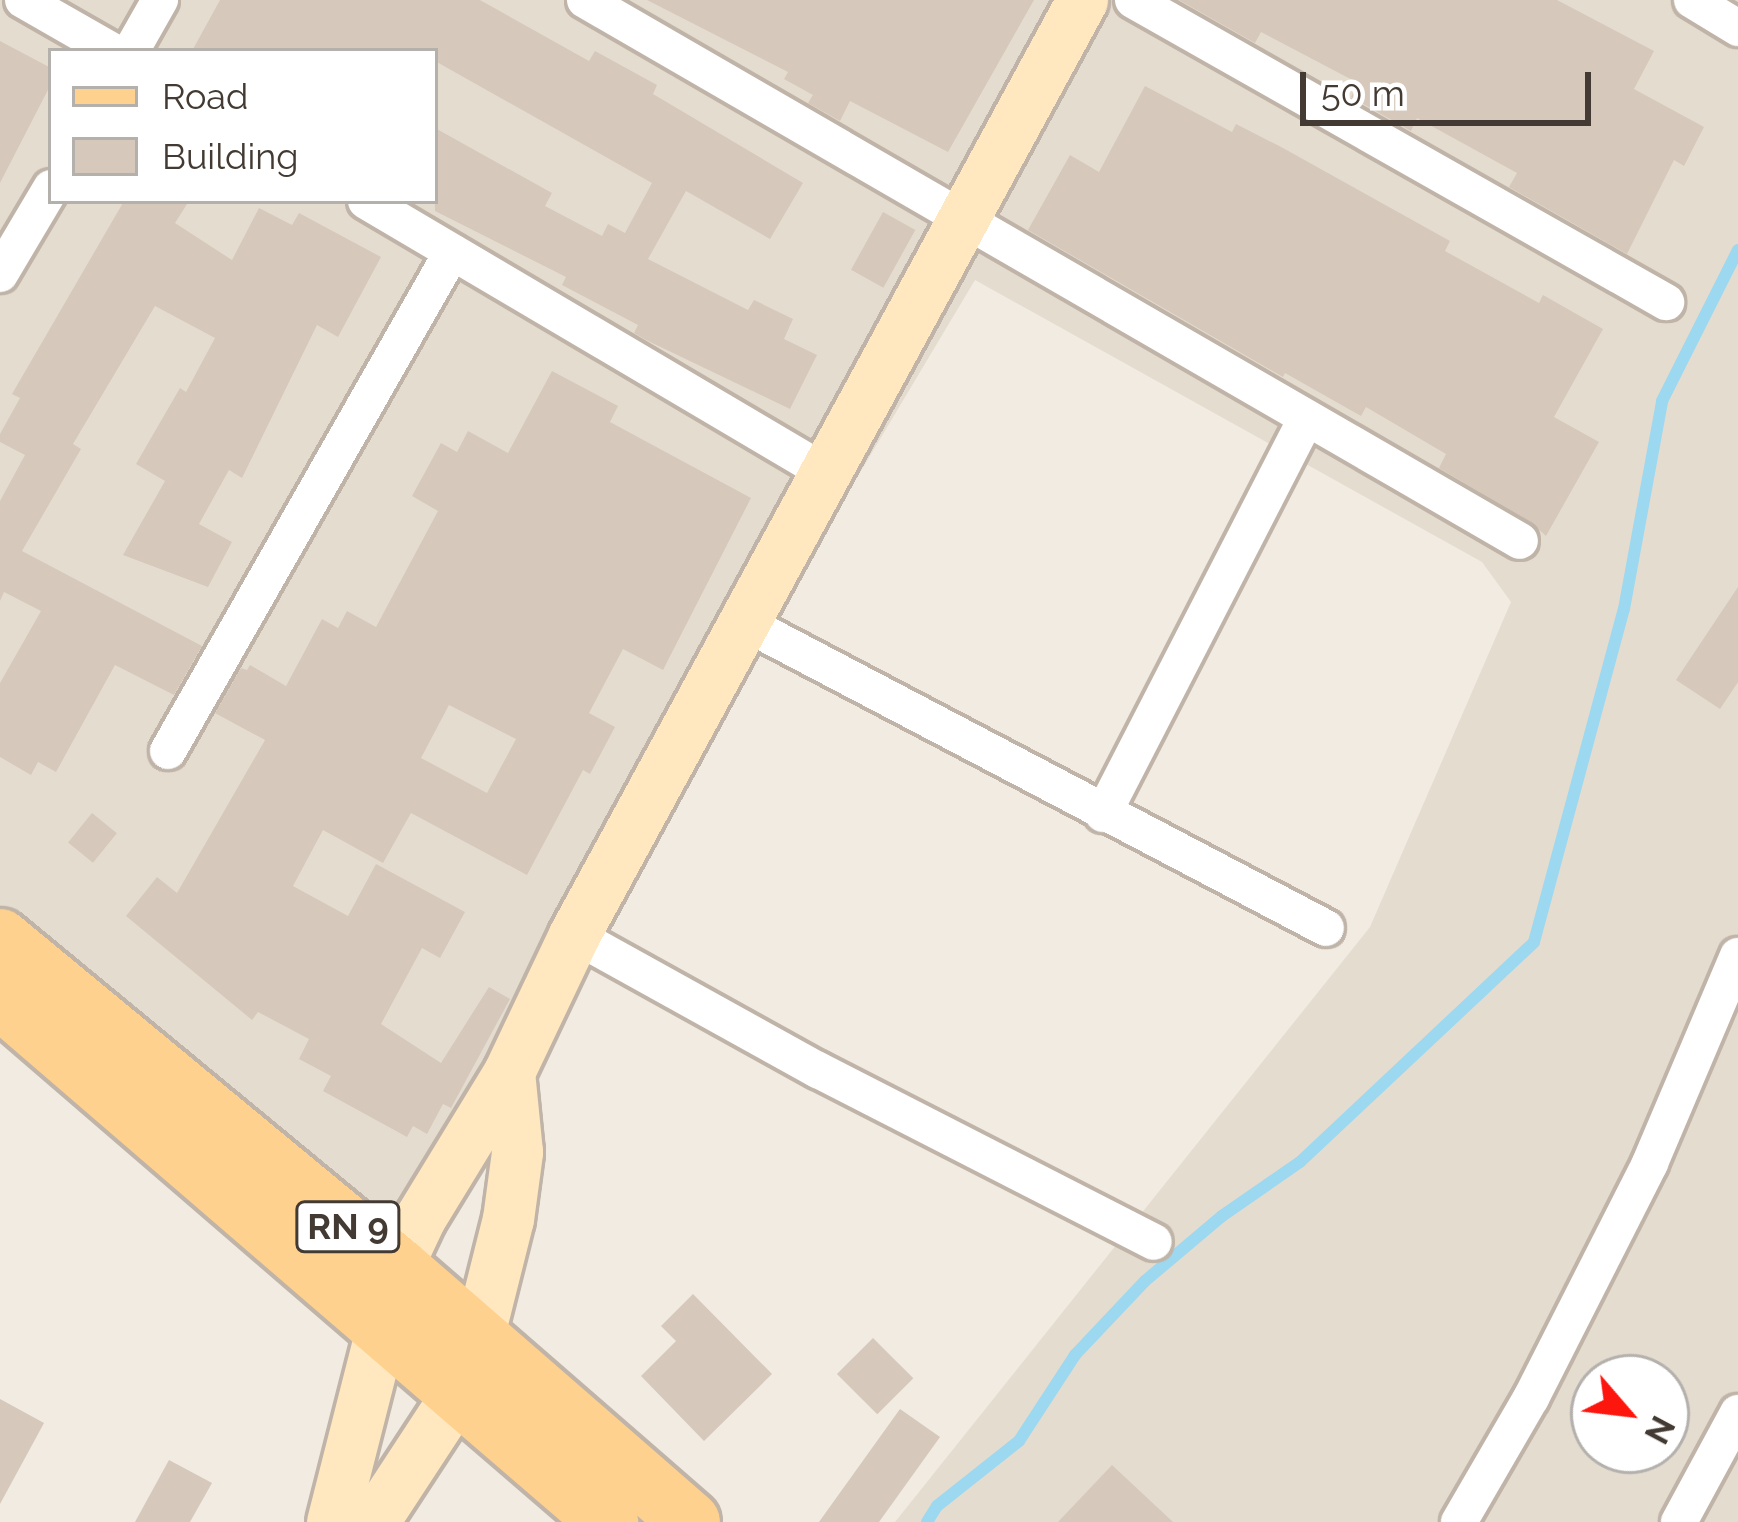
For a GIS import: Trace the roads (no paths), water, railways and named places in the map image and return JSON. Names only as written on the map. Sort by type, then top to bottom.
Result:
[{"type":"main road","name":"RN 9","points":[[0,939],[397,1267],[467,1367],[608,1522]]},
{"type":"main road","name":"RN 9","points":[[0,998],[382,1324],[467,1367],[690,1522]]},
{"type":"street","points":[[23,0],[107,48]]},
{"type":"street","points":[[133,48],[160,0]]},
{"type":"street","points":[[585,0],[1520,541]]},
{"type":"street","points":[[332,1522],[397,1267],[469,1132],[509,1072],[574,935],[1082,0]]},
{"type":"street","points":[[1132,0],[1666,302]]},
{"type":"street","points":[[1692,0],[1738,28]]},
{"type":"street","points":[[0,274],[48,193]]},
{"type":"street","points":[[371,204],[825,472]]},
{"type":"street","points":[[168,751],[452,252]]},
{"type":"street","points":[[1102,814],[1306,419]]},
{"type":"street","points":[[745,622],[1326,928]]},
{"type":"street","points":[[574,935],[818,1070],[1154,1242]]},
{"type":"street","points":[[1459,1522],[1531,1398],[1650,1162],[1738,956]]},
{"type":"street","points":[[373,1522],[467,1367],[508,1219],[517,1151],[509,1072]]},
{"type":"street","points":[[1679,1522],[1738,1413]]},
{"type":"waterway","points":[[927,1522],[937,1506],[1019,1441],[1075,1355],[1145,1281],[1222,1216],[1300,1162],[1534,942],[1624,609],[1662,401],[1738,250]]}]
